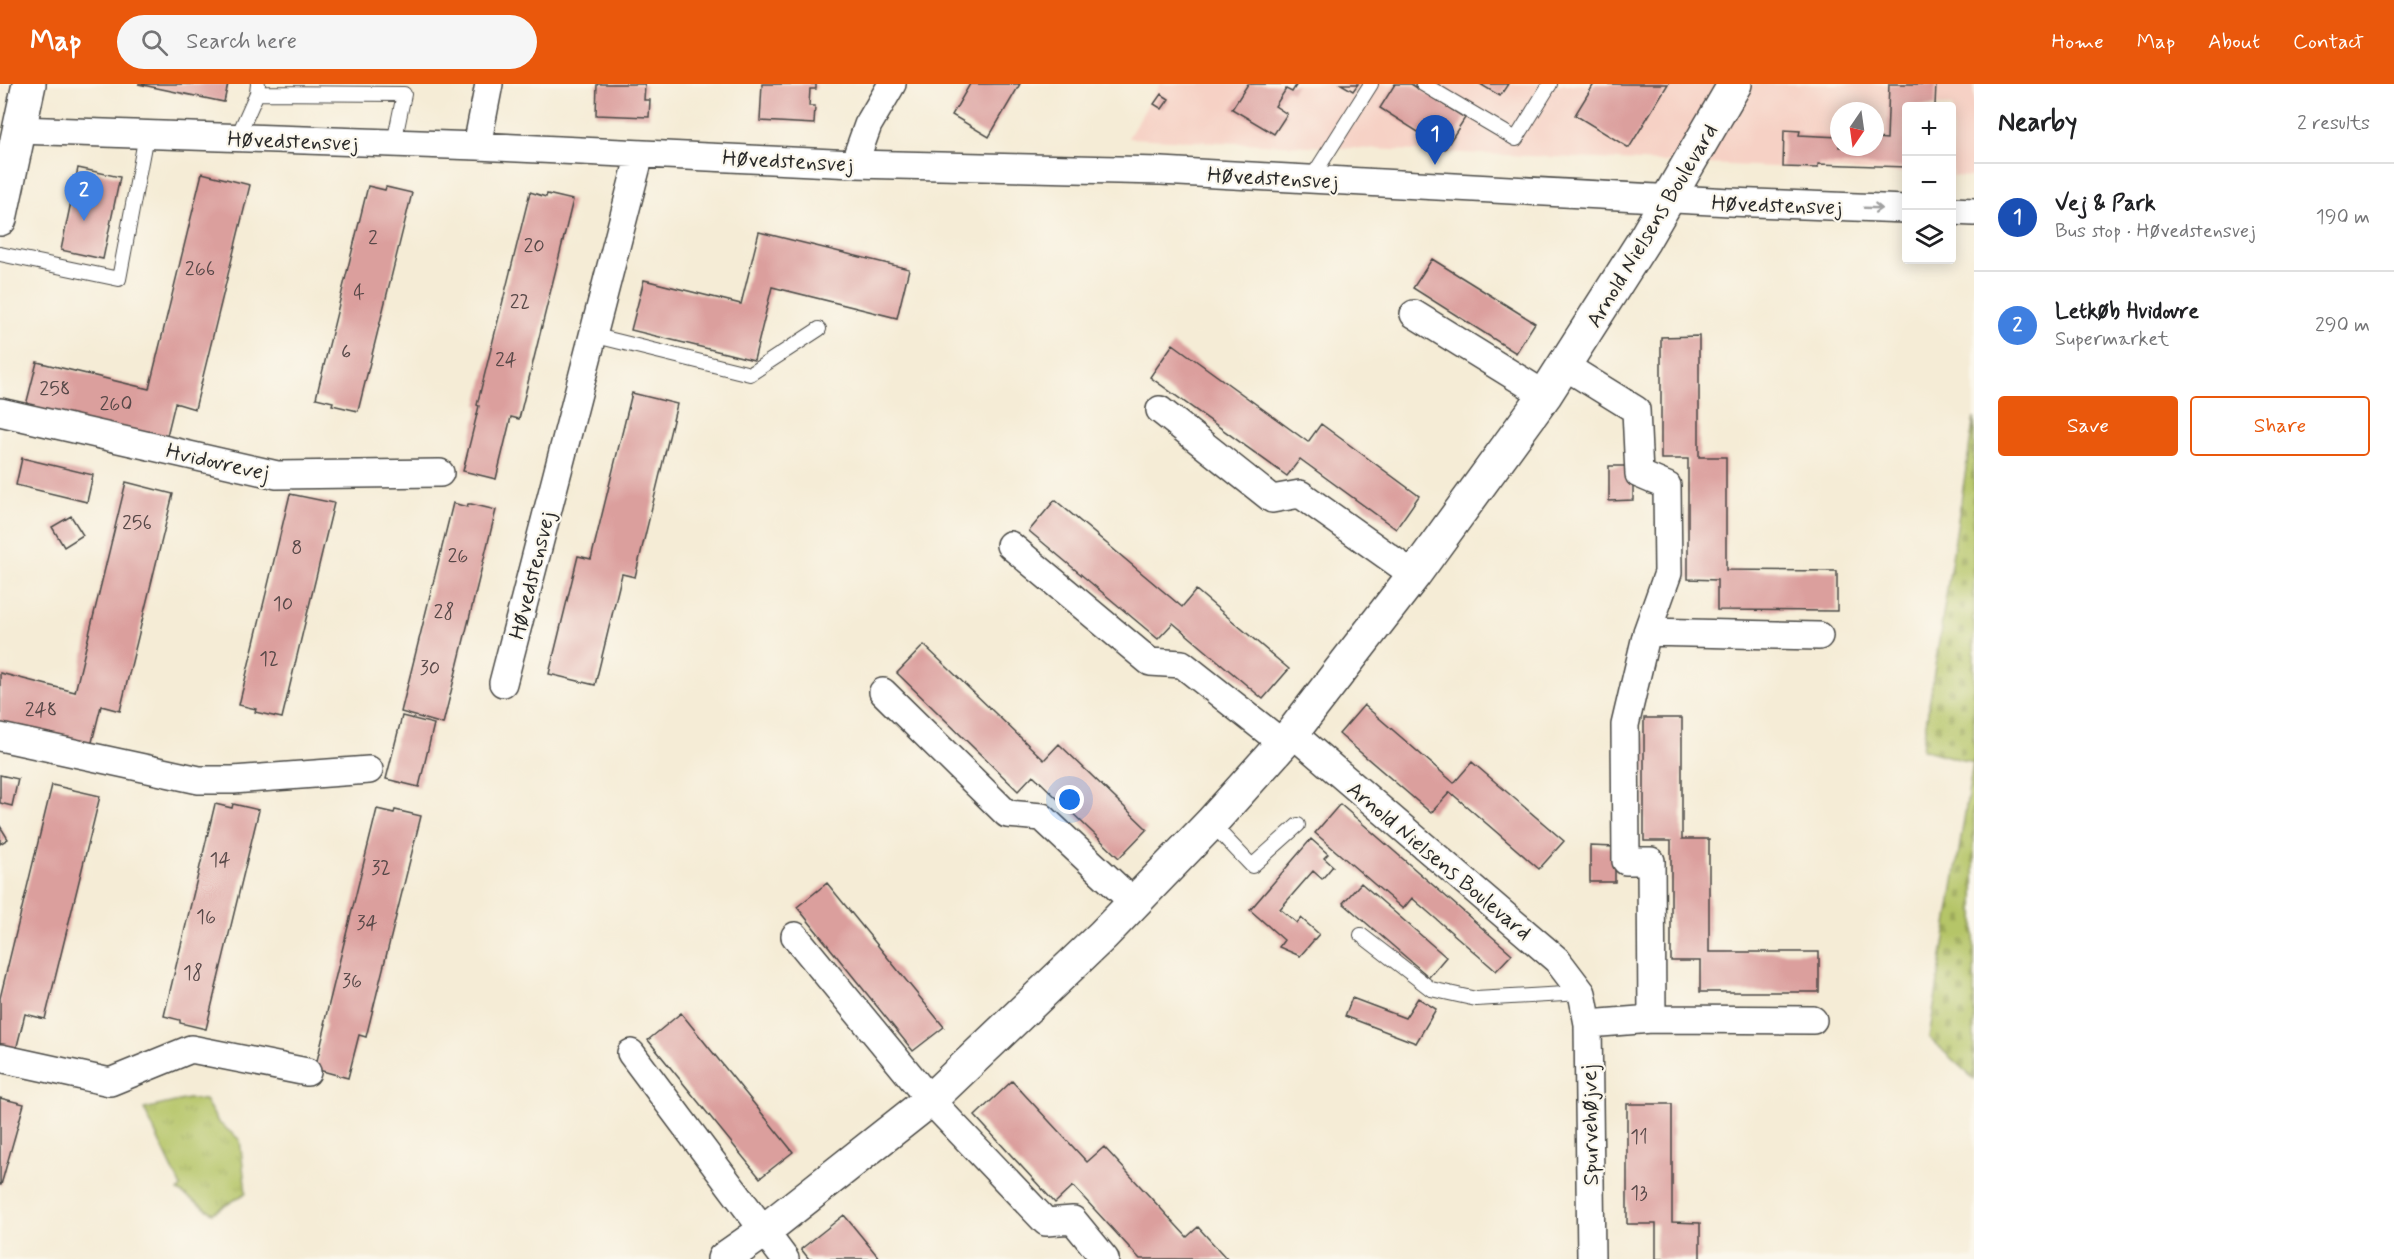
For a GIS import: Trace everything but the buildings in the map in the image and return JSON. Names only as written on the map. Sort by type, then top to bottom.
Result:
[{"type":"street","points":[[0,219],[29,84]]},
{"type":"street","points":[[477,146],[489,84]]},
{"type":"street","points":[[854,164],[868,125],[892,84]]},
{"type":"street","name":"Arnold Nielsens Boulevard","points":[[724,1259],[764,1231],[930,1100],[1134,903],[1211,823],[1287,738],[1414,575],[1565,366],[1668,199],[1735,84]]},
{"type":"street","name":"Høvedstensvej","points":[[18,130],[477,146],[854,164],[1171,172],[1668,199],[1902,209]]},
{"type":"street","name":"Høvedstensvej","points":[[503,683],[640,153]]},
{"type":"street","points":[[1956,211],[1974,212]]},
{"type":"street","points":[[1414,314],[1545,395]]},
{"type":"street","points":[[1565,366],[1636,410],[1640,474],[1666,486],[1668,573],[1647,632],[1625,725],[1626,861],[1651,861],[1652,1018]]},
{"type":"street","points":[[1160,410],[1272,500],[1300,494],[1414,575]]},
{"type":"street","name":"Hvidovrevej","points":[[0,412],[277,475],[440,473]]},
{"type":"street","name":"Arnold Nielsens Boulevard","points":[[1010,545],[1150,662],[1182,664],[1287,738],[1557,960],[1582,993]]},
{"type":"street","points":[[1647,632],[1819,636]]},
{"type":"street","points":[[884,692],[1007,814],[1042,817],[1134,903]]},
{"type":"street","points":[[0,737],[199,780],[233,780],[369,770]]},
{"type":"street","points":[[795,936],[930,1100],[1046,1222],[1073,1220],[1105,1259]]},
{"type":"street","name":"Spurvehøjvej","points":[[1582,993],[1588,1024],[1591,1259]]},
{"type":"street","points":[[1588,1024],[1652,1018],[1813,1020]]},
{"type":"street","points":[[0,1058],[110,1082],[191,1049],[307,1072]]},
{"type":"street","points":[[631,1053],[785,1259]]},
{"type":"lane","points":[[1311,179],[1371,84]]},
{"type":"lane","points":[[1423,84],[1516,139],[1550,84]]},
{"type":"lane","points":[[237,138],[257,88],[404,94],[394,143]]},
{"type":"lane","points":[[0,254],[118,279],[146,135]]},
{"type":"lane","points":[[592,336],[750,374],[819,329]]},
{"type":"lane","points":[[1211,823],[1252,866],[1298,825]]},
{"type":"lane","points":[[1361,934],[1431,989],[1476,999],[1582,993]]},
{"type":"shaded area","points":[[1160,84],[1974,84],[1974,177],[1956,176],[1956,102],[1902,102],[1902,173],[1128,138]]},
{"type":"green space","points":[[1974,418],[1974,1079],[1929,1038],[1973,763],[1922,749]]},
{"type":"green space","points":[[188,1099],[205,1100],[218,1122],[240,1140],[246,1193],[213,1213],[178,1191],[181,1187],[144,1109]]},
{"type":"place","name":"Vej & Park","points":[[1435,165]]},
{"type":"place","name":"Letkøb Hvidovre","points":[[84,221]]}]
